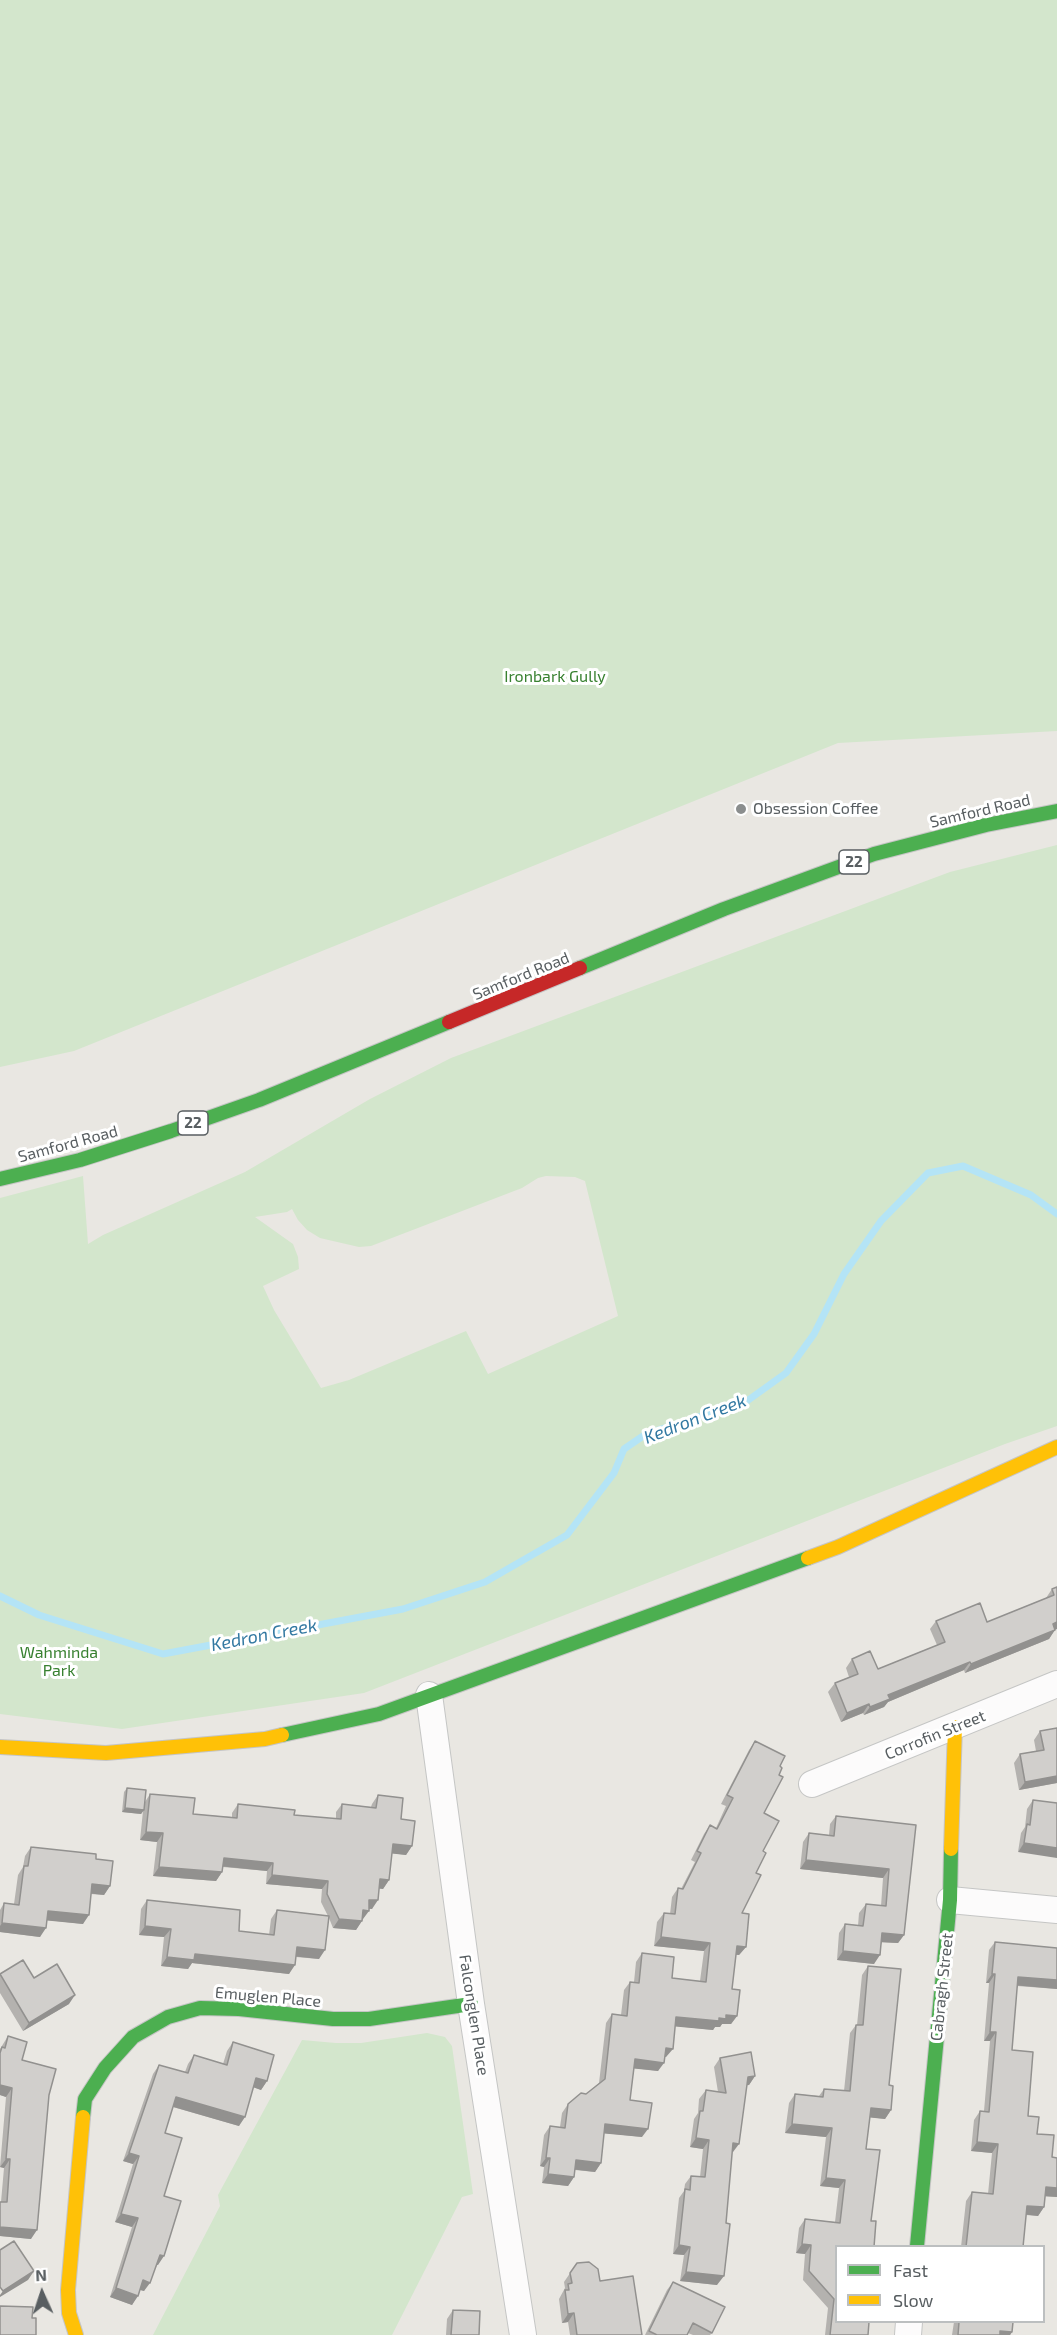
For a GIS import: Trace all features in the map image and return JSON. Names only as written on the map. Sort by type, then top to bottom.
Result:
[{"type":"street","name":"Samford Road","points":[[0,1179],[81,1160],[259,1100],[724,909],[874,855],[986,825],[1057,811]]},
{"type":"street","points":[[0,1747],[106,1753],[265,1739],[379,1714],[838,1547],[1057,1447]]},
{"type":"street","name":"Corrofin Street","points":[[812,1784],[1057,1684]]},
{"type":"street","name":"Falconglen Place","points":[[429,1695],[471,2004],[523,2335]]},
{"type":"street","name":"Cabragh Street","points":[[917,2245],[950,1900],[954,1727]]},
{"type":"street","points":[[950,1900],[1057,1910]]},
{"type":"street","name":"Emuglen Place","points":[[76,2335],[69,2313],[68,2290],[84,2100],[105,2068],[133,2037],[168,2017],[200,2008],[239,2009],[333,2019],[369,2019],[471,2004]]},
{"type":"green space","name":"Ironbark Gully","points":[[0,0],[1057,0],[1057,731],[838,743],[74,1051],[0,1067]]},
{"type":"green space","name":"Wahminda Park","points":[[1057,845],[1057,1426],[1005,1444],[364,1693],[122,1729],[0,1714],[0,1198],[83,1176],[88,1244],[103,1235],[245,1172],[370,1099],[451,1058],[950,872]],"holes":[[[575,1177],[585,1181],[618,1316],[488,1374],[466,1331],[349,1380],[321,1388],[274,1310],[263,1286],[299,1269],[298,1257],[293,1244],[255,1217],[287,1212],[292,1209],[307,1230],[320,1238],[359,1247],[371,1246],[522,1188],[538,1178]]]},
{"type":"green space","points":[[427,2033],[445,2037],[452,2046],[473,2194],[462,2197],[392,2335],[153,2335],[220,2206],[218,2195],[302,2040],[361,2043]]},
{"type":"building","points":[[1057,1587],[1057,1622],[1053,1624],[1055,1630],[888,1695],[890,1699],[870,1707],[869,1704],[847,1713],[835,1683],[858,1674],[852,1659],[870,1651],[878,1669],[945,1642],[936,1621],[980,1603],[987,1622],[1054,1595],[1052,1589]]},
{"type":"building","points":[[1057,1728],[1057,1776],[1025,1782],[1020,1754],[1044,1750],[1040,1731]]},
{"type":"building","points":[[755,1741],[785,1756],[779,1775],[783,1777],[764,1813],[779,1821],[763,1851],[766,1853],[756,1873],[761,1875],[742,1913],[749,1914],[746,1947],[737,1946],[732,1989],[740,1990],[737,2016],[726,2015],[726,2019],[719,2018],[719,2021],[676,2017],[673,2049],[666,2048],[664,2063],[635,2059],[630,2100],[652,2103],[648,2129],[605,2124],[601,2163],[576,2160],[574,2177],[548,2174],[550,2158],[546,2158],[550,2126],[565,2128],[568,2104],[581,2093],[586,2094],[605,2079],[612,2014],[627,2016],[630,1982],[639,1983],[642,1953],[674,1957],[672,1978],[706,1982],[710,1943],[661,1937],[664,1913],[675,1914],[678,1888],[683,1889],[701,1853],[697,1851],[710,1825],[717,1829],[733,1798],[727,1795]]},
{"type":"building","points":[[127,1788],[146,1790],[144,1810],[125,1808]]},
{"type":"building","points":[[150,1794],[195,1798],[193,1814],[237,1818],[238,1804],[295,1810],[294,1815],[341,1819],[342,1804],[376,1808],[378,1795],[403,1798],[401,1819],[415,1821],[412,1846],[393,1844],[389,1880],[380,1879],[378,1900],[369,1900],[369,1911],[363,1910],[362,1921],[339,1919],[327,1894],[328,1881],[272,1875],[273,1863],[224,1858],[222,1872],[159,1867],[163,1833],[146,1832]]},
{"type":"building","points":[[1033,1800],[1057,1803],[1057,1848],[1024,1843],[1027,1824],[1030,1825]]},
{"type":"building","points":[[836,1816],[916,1825],[904,1935],[882,1933],[880,1955],[843,1951],[845,1924],[863,1926],[866,1904],[886,1906],[889,1869],[806,1860],[809,1833],[834,1836]]},
{"type":"building","points":[[31,1847],[96,1854],[96,1859],[113,1861],[110,1886],[92,1884],[89,1915],[48,1911],[46,1928],[2,1923],[4,1903],[19,1905],[24,1866],[28,1866]]},
{"type":"building","points":[[147,1900],[240,1910],[239,1931],[274,1935],[277,1910],[329,1916],[325,1950],[297,1947],[295,1965],[195,1954],[194,1960],[167,1957],[171,1929],[145,1926]]},
{"type":"building","points":[[995,1942],[1057,1948],[1057,1980],[1018,1977],[1012,2050],[1033,2052],[1028,2116],[1039,2117],[1037,2134],[1054,2135],[1052,2157],[1057,2158],[1057,2188],[1046,2187],[1044,2207],[1027,2206],[1023,2245],[966,2245],[972,2192],[993,2194],[998,2144],[977,2142],[980,2111],[989,2112],[996,2032],[990,2032],[995,1974],[992,1974]]},
{"type":"building","points":[[23,1960],[34,1978],[57,1964],[75,1995],[29,2023],[0,1974]]},
{"type":"building","points":[[868,1966],[901,1969],[889,2085],[893,2086],[891,2110],[871,2108],[866,2149],[880,2150],[871,2221],[876,2221],[874,2245],[835,2245],[835,2323],[869,2323],[868,2335],[830,2335],[834,2299],[809,2271],[811,2245],[802,2244],[805,2219],[840,2223],[845,2180],[826,2178],[832,2128],[792,2124],[795,2094],[823,2097],[824,2089],[850,2091],[856,2025],[863,2025]]},
{"type":"building","points":[[8,2036],[27,2042],[22,2060],[56,2069],[49,2095],[37,2230],[0,2227],[0,2202],[7,2202],[10,2159],[6,2159],[12,2088],[0,2085],[0,2053],[2,2047],[5,2048]]},
{"type":"building","points":[[233,2042],[274,2055],[267,2081],[256,2078],[245,2117],[176,2097],[165,2133],[182,2138],[164,2196],[181,2201],[164,2256],[160,2255],[150,2283],[143,2280],[138,2296],[116,2288],[138,2218],[121,2214],[139,2156],[129,2153],[159,2065],[188,2073],[194,2055],[227,2065]]},
{"type":"building","points":[[751,2052],[755,2076],[748,2077],[739,2144],[733,2143],[726,2223],[730,2224],[724,2276],[686,2272],[690,2247],[679,2245],[685,2189],[690,2190],[691,2176],[705,2177],[709,2140],[696,2138],[706,2090],[726,2093],[720,2058]]},
{"type":"building","points":[[14,2241],[34,2271],[3,2291],[0,2287],[0,2250]]},
{"type":"building","points":[[589,2262],[598,2269],[600,2281],[633,2276],[642,2335],[577,2335],[574,2313],[568,2314],[565,2290],[569,2290],[568,2284],[572,2283],[570,2273],[577,2263]]},
{"type":"building","points":[[673,2282],[725,2307],[712,2333],[693,2323],[687,2335],[657,2335],[649,2331]]},
{"type":"building","points":[[0,2306],[33,2307],[32,2318],[36,2318],[36,2335],[0,2335]]},
{"type":"building","points":[[453,2310],[480,2311],[479,2335],[451,2335]]},
{"type":"building","points":[[959,2323],[1013,2323],[1012,2332],[1000,2331],[1000,2335],[958,2335]]},
{"type":"waterway","name":"Kedron Creek","points":[[0,1596],[39,1615],[163,1654],[403,1609],[485,1582],[567,1535],[614,1473],[624,1449],[646,1434],[747,1401],[786,1373],[814,1334],[844,1274],[881,1221],[928,1173],[963,1166],[1031,1195],[1057,1214]]},
{"type":"traffic: fast","points":[[580,968],[724,909],[874,854],[986,825],[1057,811]]},
{"type":"traffic: fast","points":[[0,1179],[80,1160],[171,1131],[259,1100],[449,1022]]},
{"type":"traffic: fast","points":[[282,1735],[379,1714],[808,1558]]},
{"type":"traffic: fast","points":[[917,2245],[950,1900],[951,1849]]},
{"type":"traffic: fast","points":[[83,2117],[85,2099],[105,2068],[133,2037],[168,2017],[200,2008],[239,2009],[333,2019],[369,2019],[471,2004]]},
{"type":"traffic: slow","points":[[808,1558],[838,1547],[1057,1447]]},
{"type":"traffic: slow","points":[[951,1849],[955,1727]]},
{"type":"traffic: slow","points":[[0,1747],[106,1753],[265,1739],[282,1735]]},
{"type":"traffic: slow","points":[[76,2335],[69,2313],[68,2290],[83,2117]]},
{"type":"traffic: jam","points":[[449,1022],[580,968]]},
{"type":"place","name":"Obsession Coffee","points":[[741,809]]}]
